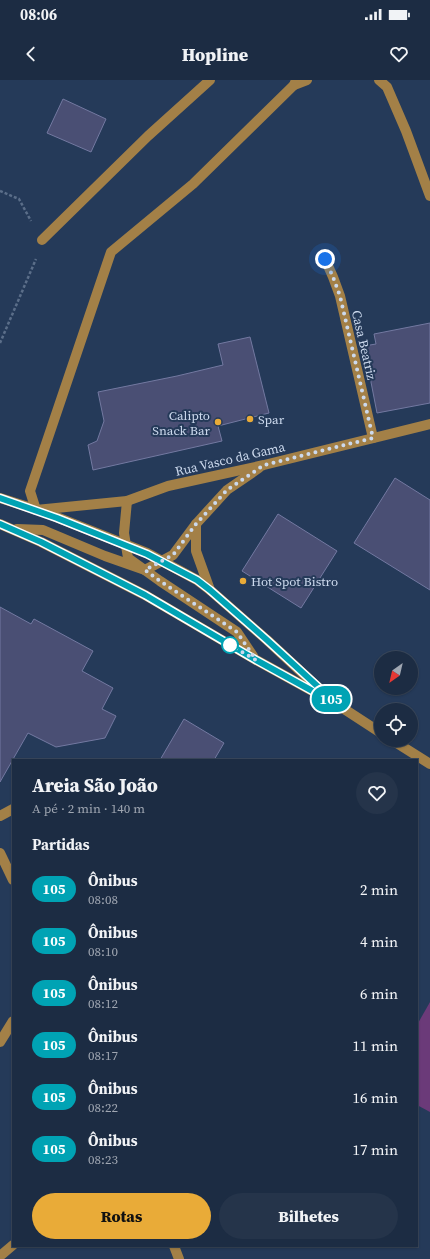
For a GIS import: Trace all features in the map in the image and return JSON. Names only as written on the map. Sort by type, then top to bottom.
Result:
[{"type":"street","points":[[42,240],[148,136],[210,80]]},
{"type":"street","points":[[36,510],[30,491],[111,252],[193,184],[295,82],[307,80]]},
{"type":"street","points":[[379,80],[387,87],[406,131],[430,196]]},
{"type":"street","name":"Casa Beatriz","points":[[325,259],[340,296],[373,438]]},
{"type":"street","name":"Rua Vasco da Gama","points":[[36,510],[127,501],[168,486],[264,465],[430,424]]},
{"type":"street","points":[[12,529],[43,530],[105,556],[145,570],[173,555],[196,524],[227,490],[264,465]]},
{"type":"street","points":[[0,498],[36,510],[126,545],[147,554],[197,580],[267,640],[338,705]]},
{"type":"street","points":[[127,501],[124,534],[128,558],[237,632],[256,660]]},
{"type":"street","points":[[0,524],[41,542],[145,595],[256,660],[338,705],[374,728]]},
{"type":"street","points":[[196,524],[196,551],[210,590]]},
{"type":"street","points":[[403,747],[430,764]]},
{"type":"street","points":[[0,816],[12,810]]},
{"type":"street","points":[[0,853],[12,878]]},
{"type":"street","points":[[0,1042],[12,1024]]},
{"type":"street","points":[[0,1256],[12,1247]]},
{"type":"street","points":[[174,1247],[178,1259]]},
{"type":"path","points":[[0,191],[19,199],[44,242],[0,343]]},
{"type":"shaded area","points":[[430,1002],[430,1112],[418,1106],[418,1023]]},
{"type":"building","points":[[63,99],[106,119],[91,152],[47,133]]},
{"type":"building","points":[[430,323],[430,403],[377,413],[364,346],[376,344],[374,334]]},
{"type":"building","points":[[250,337],[269,413],[218,426],[222,441],[93,470],[88,445],[97,441],[104,421],[98,392],[223,365],[218,344]]},
{"type":"building","points":[[395,478],[430,500],[430,590],[354,543]]},
{"type":"building","points":[[278,514],[337,551],[301,608],[242,571]]},
{"type":"building","points":[[0,607],[31,624],[34,619],[93,651],[82,671],[113,688],[102,709],[116,716],[105,738],[56,747],[28,733],[0,782]]},
{"type":"building","points":[[184,719],[224,743],[215,759],[161,759]]},
{"type":"bus line","name":"105","points":[[0,498],[98,533],[147,554],[197,580],[267,640],[338,705],[256,660],[145,595],[41,542],[0,524]]},
{"type":"place","name":"Spar","points":[[250,419]]},
{"type":"place","name":"Calipto Snack Bar","points":[[218,422]]},
{"type":"place","name":"Hot Spot Bistro","points":[[243,581]]},
{"type":"route","points":[[230,645],[256,660],[237,632],[145,570],[173,555],[196,524],[227,490],[264,465],[373,438],[368,424],[340,296],[325,259]]}]
